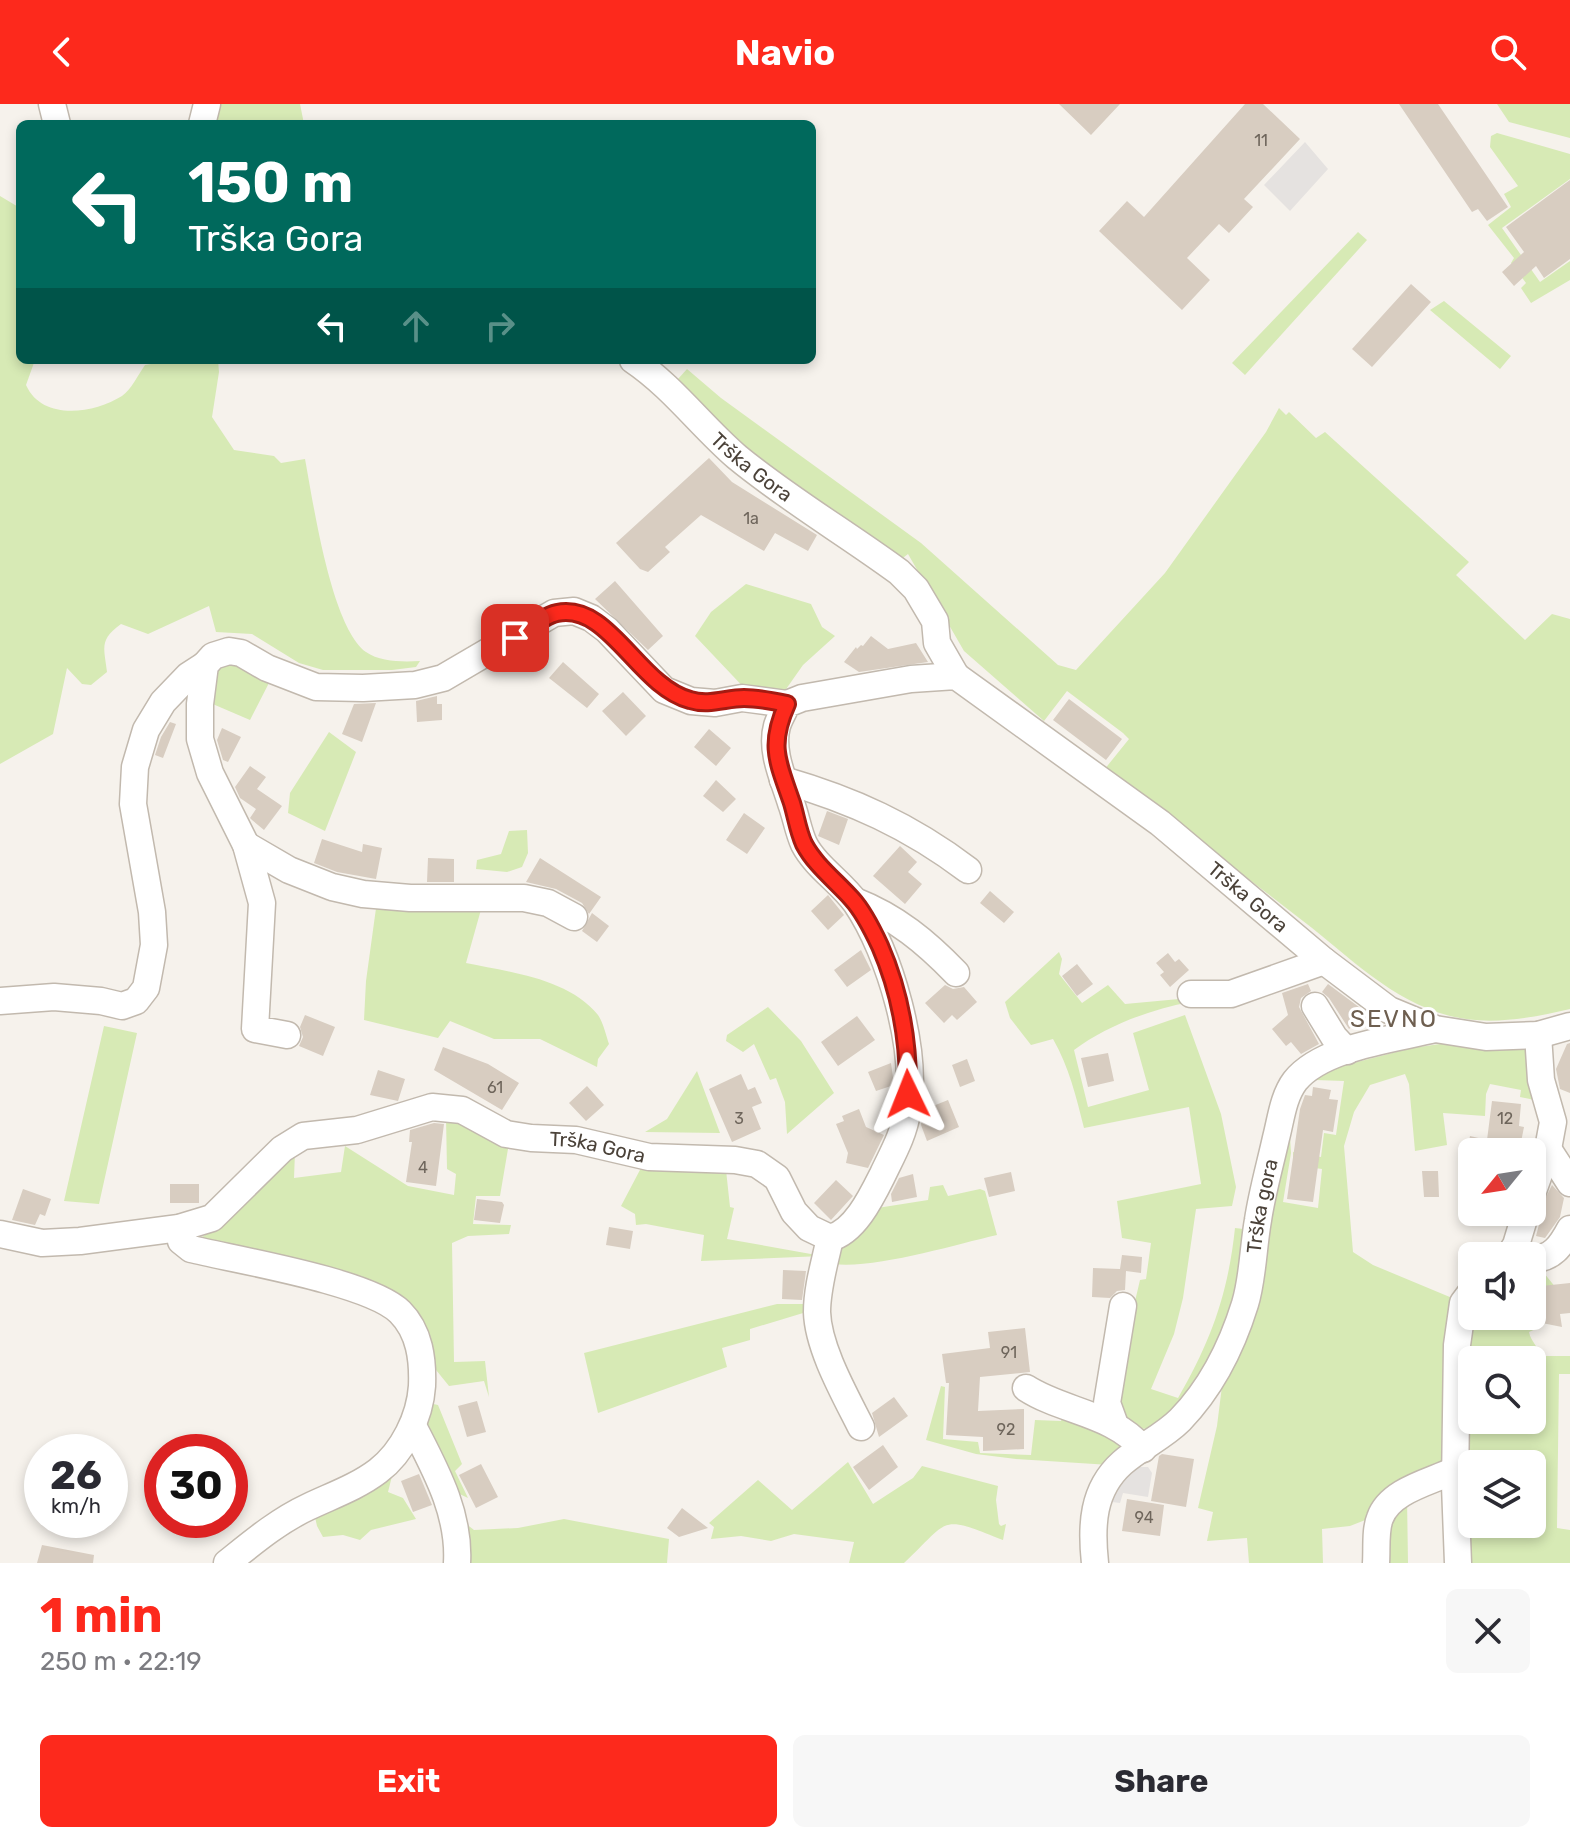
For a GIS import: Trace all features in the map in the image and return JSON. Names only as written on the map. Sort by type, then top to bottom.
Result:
[{"type":"street","name":"Trška Gora","points":[[639,364],[657,376],[734,454],[773,486],[868,549],[907,580],[935,621],[937,643],[956,676],[1160,823],[1324,961],[1389,1010],[1435,1029],[1486,1037],[1538,1035],[1570,1026]]},
{"type":"street","points":[[0,1001],[54,997],[122,1006],[136,1001],[146,988],[154,945],[152,912],[133,804],[135,767],[146,730],[163,702],[213,656],[229,651],[241,653],[267,668],[316,687],[415,685],[443,678],[554,613],[574,611],[591,618],[607,630],[664,690],[691,701],[715,703],[742,698],[787,704],[802,698],[911,679],[956,676]]},
{"type":"street","points":[[205,665],[200,739],[210,773],[246,845],[262,903],[255,1029],[287,1035]]},
{"type":"street","points":[[787,704],[776,727],[776,748],[804,844],[855,901],[879,944],[891,976],[905,1032],[908,1112],[894,1151],[872,1196],[839,1236],[830,1238],[820,1286],[817,1313],[823,1341],[837,1379],[861,1427]]},
{"type":"street","points":[[783,780],[855,802],[918,835],[968,870]]},
{"type":"street","points":[[246,845],[289,870],[332,887],[363,894],[410,898],[524,898],[548,903],[574,917]]},
{"type":"street","points":[[855,901],[882,912],[914,933],[956,973]]},
{"type":"street","points":[[1191,994],[1231,994],[1324,961]]},
{"type":"street","points":[[1315,1006],[1334,1037],[1347,1051]]},
{"type":"street","name":"Trška gora","points":[[1095,1563],[1092,1538],[1095,1504],[1100,1491],[1122,1463],[1165,1434],[1195,1402],[1218,1369],[1236,1330],[1246,1300],[1258,1216],[1290,1088],[1309,1068],[1347,1051],[1435,1029]]},
{"type":"street","points":[[1538,1035],[1541,1080],[1562,1118],[1546,1155]]},
{"type":"street","name":"Trška Gora","points":[[0,1234],[42,1243],[179,1228],[212,1218],[282,1149],[303,1136],[357,1130],[432,1107],[462,1110],[506,1134],[576,1140],[649,1157],[735,1160],[757,1164],[777,1178],[794,1212],[809,1228],[830,1238]]},
{"type":"street","points":[[1548,1149],[1570,1183]]},
{"type":"street","points":[[179,1228],[181,1241],[191,1249],[378,1297],[400,1312],[413,1331],[421,1355],[421,1392],[413,1426],[397,1452],[380,1470],[284,1522],[227,1563]]},
{"type":"street","points":[[1546,1258],[1561,1245],[1570,1229]]},
{"type":"street","points":[[1115,1425],[1107,1403],[1123,1306]]},
{"type":"street","points":[[1458,1563],[1455,1470],[1459,1330]]},
{"type":"street","points":[[1026,1388],[1043,1398],[1115,1425],[1143,1449]]},
{"type":"street","points":[[413,1426],[446,1492],[456,1538],[457,1563]]},
{"type":"street","points":[[1376,1563],[1379,1518],[1390,1502],[1455,1470]]},
{"type":"green space","points":[[212,104],[300,104],[303,120],[207,120]]},
{"type":"green space","points":[[1497,104],[1570,104],[1570,138],[1509,122]]},
{"type":"green space","points":[[1497,133],[1570,154],[1570,179],[1502,228],[1540,282],[1570,261],[1570,280],[1531,303],[1521,288],[1526,283],[1511,263],[1514,258],[1488,225],[1511,207],[1504,194],[1518,186],[1490,147],[1491,136]]},
{"type":"green space","points":[[0,196],[16,206],[16,364],[34,364],[26,385],[34,397],[56,409],[83,410],[122,396],[145,365],[218,364],[212,417],[234,450],[274,456],[281,463],[305,459],[325,562],[333,591],[354,638],[366,652],[378,658],[420,661],[416,667],[392,670],[323,670],[299,663],[252,634],[216,632],[209,606],[148,634],[121,624],[106,640],[107,672],[91,685],[82,684],[67,668],[53,734],[0,764]]},
{"type":"green space","points":[[1358,232],[1367,240],[1245,375],[1232,363]]},
{"type":"green space","points":[[1444,301],[1511,356],[1500,369],[1430,310]]},
{"type":"green space","points":[[687,369],[721,398],[921,543],[1058,665],[1076,670],[1165,573],[1266,432],[1279,408],[1286,415],[1289,412],[1316,438],[1325,432],[1469,562],[1456,575],[1525,640],[1552,614],[1570,619],[1570,1009],[1510,1020],[1465,1019],[1428,1009],[1372,976],[1104,770],[1129,739],[1123,733],[1067,691],[1044,721],[964,651],[908,554],[895,564],[751,465],[676,386]]},
{"type":"green space","points":[[746,584],[811,604],[822,627],[835,636],[803,665],[784,692],[750,694],[695,636],[711,612]]},
{"type":"green space","points":[[225,658],[272,677],[250,720],[208,702],[212,667]]},
{"type":"green space","points":[[329,732],[356,752],[325,831],[288,813],[290,793]]},
{"type":"green space","points":[[527,830],[528,853],[522,867],[507,872],[476,869],[477,860],[501,854],[509,831]]},
{"type":"green space","points":[[377,901],[482,906],[466,963],[537,978],[571,993],[585,1003],[600,1018],[609,1044],[598,1059],[597,1067],[540,1039],[494,1039],[450,1021],[438,1038],[364,1020]]},
{"type":"green space","points":[[1059,952],[1062,959],[1059,974],[1082,1003],[1108,985],[1125,1004],[1190,998],[1191,1002],[1130,1020],[1100,1033],[1074,1050],[1088,1107],[1149,1090],[1133,1033],[1185,1015],[1221,1114],[1236,1187],[1232,1206],[1196,1209],[1183,1298],[1174,1334],[1151,1389],[1178,1398],[1209,1337],[1223,1296],[1235,1228],[1252,1230],[1232,1317],[1186,1400],[1149,1428],[1134,1426],[1116,1407],[1124,1348],[1140,1280],[1146,1279],[1151,1243],[1122,1238],[1117,1201],[1201,1184],[1189,1107],[1084,1128],[1068,1071],[1053,1039],[1031,1045],[1010,1018],[1005,1002]]},
{"type":"green space","points":[[768,1007],[801,1041],[834,1093],[787,1134],[785,1102],[776,1078],[770,1080],[754,1044],[743,1052],[726,1041],[727,1035]]},
{"type":"green space","points":[[104,1026],[137,1033],[99,1204],[64,1201]]},
{"type":"green space","points":[[1531,1040],[1539,1101],[1520,1097],[1521,1090],[1490,1084],[1486,1094],[1485,1116],[1443,1113],[1447,1145],[1415,1151],[1409,1084],[1405,1074],[1370,1085],[1354,1112],[1344,1146],[1353,1252],[1373,1265],[1457,1300],[1446,1465],[1373,1517],[1350,1526],[1322,1529],[1323,1563],[1249,1563],[1247,1538],[1207,1541],[1213,1512],[1198,1508],[1217,1426],[1224,1370],[1270,1197],[1290,1137],[1291,1153],[1283,1202],[1318,1208],[1322,1169],[1293,1165],[1293,1152],[1321,1157],[1324,1133],[1336,1135],[1344,1081],[1315,1080],[1326,1070],[1412,1048],[1454,1042]]},
{"type":"green space","points":[[697,1071],[720,1133],[645,1132],[667,1119]]},
{"type":"green space","points":[[446,1117],[509,1143],[500,1196],[476,1196],[473,1224],[511,1225],[509,1234],[468,1236],[452,1243],[454,1362],[485,1361],[489,1397],[484,1381],[449,1386],[432,1365],[411,1313],[199,1239],[229,1219],[295,1152],[294,1178],[341,1172],[345,1146],[408,1186],[454,1195],[456,1174],[447,1169]]},
{"type":"green space","points":[[641,1168],[726,1170],[730,1207],[734,1208],[727,1239],[822,1256],[701,1261],[704,1235],[646,1224],[636,1225],[635,1214],[621,1206]]},
{"type":"green space","points":[[943,1185],[948,1196],[980,1189],[985,1191],[997,1235],[892,1260],[833,1264],[838,1243],[871,1209],[928,1200],[930,1187]]},
{"type":"green space","points":[[1546,1276],[1556,1288],[1546,1299]]},
{"type":"green space","points":[[777,1304],[812,1304],[813,1310],[750,1329],[750,1340],[722,1348],[727,1367],[598,1413],[584,1353]]},
{"type":"green space","points":[[1465,1330],[1534,1330],[1529,1332],[1536,1346],[1465,1346]]},
{"type":"green space","points":[[1546,1356],[1570,1356],[1570,1374],[1559,1374],[1557,1528],[1570,1530],[1570,1563],[1463,1563],[1463,1538],[1546,1538],[1546,1450],[1464,1450],[1464,1434],[1546,1434]]},
{"type":"green space","points":[[941,1386],[945,1387],[943,1439],[978,1442],[980,1453],[1031,1455],[1035,1420],[1061,1421],[1063,1410],[1131,1443],[1110,1465],[976,1454],[926,1440]]},
{"type":"green space","points":[[424,1402],[438,1405],[462,1464],[455,1471],[468,1498],[449,1489],[419,1418]]},
{"type":"green space","points":[[848,1462],[873,1504],[913,1478],[922,1466],[998,1486],[999,1524],[1006,1524],[1003,1540],[967,1526],[947,1525],[904,1563],[849,1563],[854,1542],[794,1534],[771,1541],[741,1536],[711,1539],[714,1527],[709,1523],[758,1480],[792,1510]]},
{"type":"green space","points":[[393,1472],[388,1492],[403,1498],[416,1519],[371,1530],[360,1540],[343,1535],[323,1537],[315,1517]]},
{"type":"green space","points":[[1407,1497],[1408,1563],[1383,1563],[1386,1532]]},
{"type":"green space","points":[[564,1519],[669,1539],[667,1563],[466,1563],[465,1523],[474,1530],[518,1528]]},
{"type":"shaded area","points":[[1305,142],[1328,169],[1290,211],[1264,185]]},
{"type":"shaded area","points":[[1134,1467],[1148,1467],[1152,1473],[1148,1497],[1123,1493],[1120,1503],[1104,1501]]},
{"type":"building","points":[[1059,104],[1120,104],[1091,135]]},
{"type":"building","points":[[1245,104],[1263,104],[1300,139],[1244,199],[1253,207],[1229,233],[1219,224],[1187,258],[1210,280],[1182,310],[1099,231],[1127,201],[1144,217]]},
{"type":"building","points":[[1399,104],[1438,104],[1508,207],[1487,221],[1478,209],[1472,212]]},
{"type":"building","points":[[1570,180],[1570,259],[1544,278],[1536,266],[1514,286],[1502,272],[1524,252],[1506,227]]},
{"type":"building","points":[[1411,284],[1431,302],[1372,367],[1352,349]]},
{"type":"building","points":[[709,458],[732,482],[817,535],[808,551],[775,533],[764,551],[701,515],[665,547],[670,552],[648,572],[640,569],[616,543]]},
{"type":"building","points":[[615,581],[663,636],[648,650],[595,599]]},
{"type":"building","points":[[871,636],[888,649],[916,643],[928,662],[859,672],[844,662],[856,647],[863,646]]},
{"type":"building","points":[[563,662],[599,694],[587,708],[549,678]]},
{"type":"building","points":[[623,692],[646,716],[626,736],[602,711]]},
{"type":"building","points":[[437,696],[437,704],[442,704],[442,720],[417,722],[416,701]]},
{"type":"building","points":[[1069,699],[1122,739],[1106,760],[1053,720]]},
{"type":"building","points":[[376,703],[362,742],[342,734],[354,704]]},
{"type":"building","points":[[170,722],[176,724],[163,758],[155,755]]},
{"type":"building","points":[[222,728],[241,737],[228,762],[223,760],[217,740]]},
{"type":"building","points":[[709,729],[731,748],[716,766],[694,747]]},
{"type":"building","points":[[250,766],[266,777],[257,789],[282,806],[264,830],[250,818],[256,809],[240,798],[235,787]]},
{"type":"building","points":[[716,780],[736,799],[723,812],[703,796]]},
{"type":"building","points":[[827,811],[848,819],[839,845],[818,836]]},
{"type":"building","points":[[744,813],[765,828],[747,854],[726,840]]},
{"type":"building","points":[[322,839],[362,852],[363,844],[382,848],[376,879],[337,872],[314,863]]},
{"type":"building","points":[[900,846],[917,862],[908,872],[922,884],[905,904],[873,876]]},
{"type":"building","points":[[428,858],[454,859],[454,882],[427,882]]},
{"type":"building","points":[[540,858],[601,897],[589,914],[582,903],[556,889],[526,882]]},
{"type":"building","points":[[990,891],[1014,912],[1004,923],[980,903]]},
{"type":"building","points":[[828,895],[844,915],[828,930],[811,911]]},
{"type":"building","points":[[592,913],[609,926],[597,942],[582,931]]},
{"type":"building","points":[[861,950],[871,970],[847,987],[834,970]]},
{"type":"building","points":[[1168,953],[1175,962],[1179,959],[1189,970],[1170,987],[1160,975],[1164,972],[1156,963]]},
{"type":"building","points":[[1077,964],[1093,984],[1077,996],[1062,976]]},
{"type":"building","points":[[1308,984],[1311,991],[1301,998],[1299,1007],[1319,1044],[1301,1054],[1291,1042],[1286,1046],[1272,1029],[1288,1015],[1282,993]]},
{"type":"building","points":[[1328,984],[1363,1010],[1356,1018],[1353,1017],[1357,1023],[1349,1029],[1322,992]]},
{"type":"building","points":[[945,985],[953,989],[964,987],[977,1002],[957,1020],[952,1015],[944,1023],[925,1003]]},
{"type":"building","points":[[305,1015],[335,1027],[323,1056],[299,1046],[303,1037],[300,1027]]},
{"type":"building","points":[[857,1016],[875,1040],[838,1066],[821,1042]]},
{"type":"building","points":[[1570,1043],[1570,1093],[1560,1089],[1556,1069]]},
{"type":"building","points":[[443,1047],[488,1064],[519,1083],[502,1110],[434,1070]]},
{"type":"building","points":[[1108,1053],[1114,1081],[1088,1087],[1081,1058]]},
{"type":"building","points":[[967,1059],[975,1081],[960,1087],[952,1065]]},
{"type":"building","points":[[891,1063],[894,1085],[876,1091],[868,1072]]},
{"type":"building","points":[[378,1070],[405,1079],[398,1101],[370,1095]]},
{"type":"building","points":[[741,1074],[748,1090],[755,1087],[762,1103],[752,1107],[761,1129],[732,1142],[709,1089]]},
{"type":"building","points":[[587,1086],[604,1105],[586,1121],[569,1103]]},
{"type":"building","points":[[1313,1087],[1331,1090],[1329,1099],[1338,1100],[1333,1132],[1323,1130],[1313,1202],[1287,1199],[1300,1109],[1305,1095],[1312,1096]]},
{"type":"building","points":[[948,1100],[959,1127],[927,1141],[921,1125],[923,1110]]},
{"type":"building","points":[[1492,1101],[1521,1104],[1519,1126],[1524,1127],[1522,1138],[1487,1138]]},
{"type":"building","points":[[859,1109],[866,1127],[884,1135],[868,1168],[846,1163],[848,1153],[836,1124],[844,1121],[842,1116]]},
{"type":"building","points":[[434,1123],[444,1124],[436,1186],[406,1182],[412,1142],[409,1142],[410,1130]]},
{"type":"building","points":[[1422,1171],[1438,1171],[1439,1197],[1424,1197]]},
{"type":"building","points":[[1011,1172],[1015,1191],[989,1197],[984,1178]]},
{"type":"building","points":[[913,1174],[917,1197],[892,1202],[891,1194],[899,1178]]},
{"type":"building","points":[[836,1180],[853,1196],[831,1220],[814,1203]]},
{"type":"building","points":[[170,1184],[199,1184],[199,1203],[170,1203]]},
{"type":"building","points":[[1552,1185],[1564,1198],[1560,1217],[1545,1238],[1536,1236],[1539,1226],[1546,1226],[1546,1197]]},
{"type":"building","points":[[23,1189],[51,1199],[45,1216],[40,1214],[35,1225],[12,1220]]},
{"type":"building","points":[[477,1199],[502,1202],[500,1223],[474,1220]]},
{"type":"building","points":[[609,1227],[633,1231],[630,1249],[606,1245]]},
{"type":"building","points":[[1122,1255],[1142,1257],[1141,1273],[1126,1271],[1125,1290],[1117,1291],[1110,1298],[1092,1297],[1093,1268],[1120,1269]]},
{"type":"building","points":[[783,1270],[806,1271],[802,1300],[782,1299]]},
{"type":"building","points":[[1570,1283],[1570,1313],[1560,1314],[1562,1327],[1546,1324],[1546,1286]]},
{"type":"building","points":[[1025,1328],[1030,1372],[980,1377],[978,1411],[1024,1409],[1024,1449],[983,1451],[983,1437],[946,1435],[949,1383],[946,1383],[942,1354],[990,1348],[988,1332]]},
{"type":"building","points":[[894,1397],[908,1416],[879,1437],[872,1413]]},
{"type":"building","points":[[477,1401],[486,1432],[467,1437],[458,1406]]},
{"type":"building","points":[[883,1445],[898,1467],[869,1490],[853,1467]]},
{"type":"building","points":[[1159,1456],[1194,1459],[1186,1507],[1151,1501]]},
{"type":"building","points":[[481,1464],[498,1497],[476,1508],[459,1475]]},
{"type":"building","points":[[419,1474],[432,1505],[413,1512],[401,1481]]},
{"type":"building","points":[[1127,1499],[1164,1505],[1160,1536],[1122,1531]]},
{"type":"building","points":[[682,1508],[708,1528],[679,1537],[667,1528]]},
{"type":"building","points":[[42,1545],[94,1555],[93,1563],[37,1563]]},
{"type":"district","name":"SEVNO","points":[[1394,1019]]},
{"type":"route","points":[[515,638],[554,613],[574,611],[591,618],[607,630],[664,690],[691,701],[715,703],[742,698],[787,704],[776,727],[776,748],[783,780],[804,844],[855,901],[879,944],[891,976],[905,1032],[908,1094]]}]
